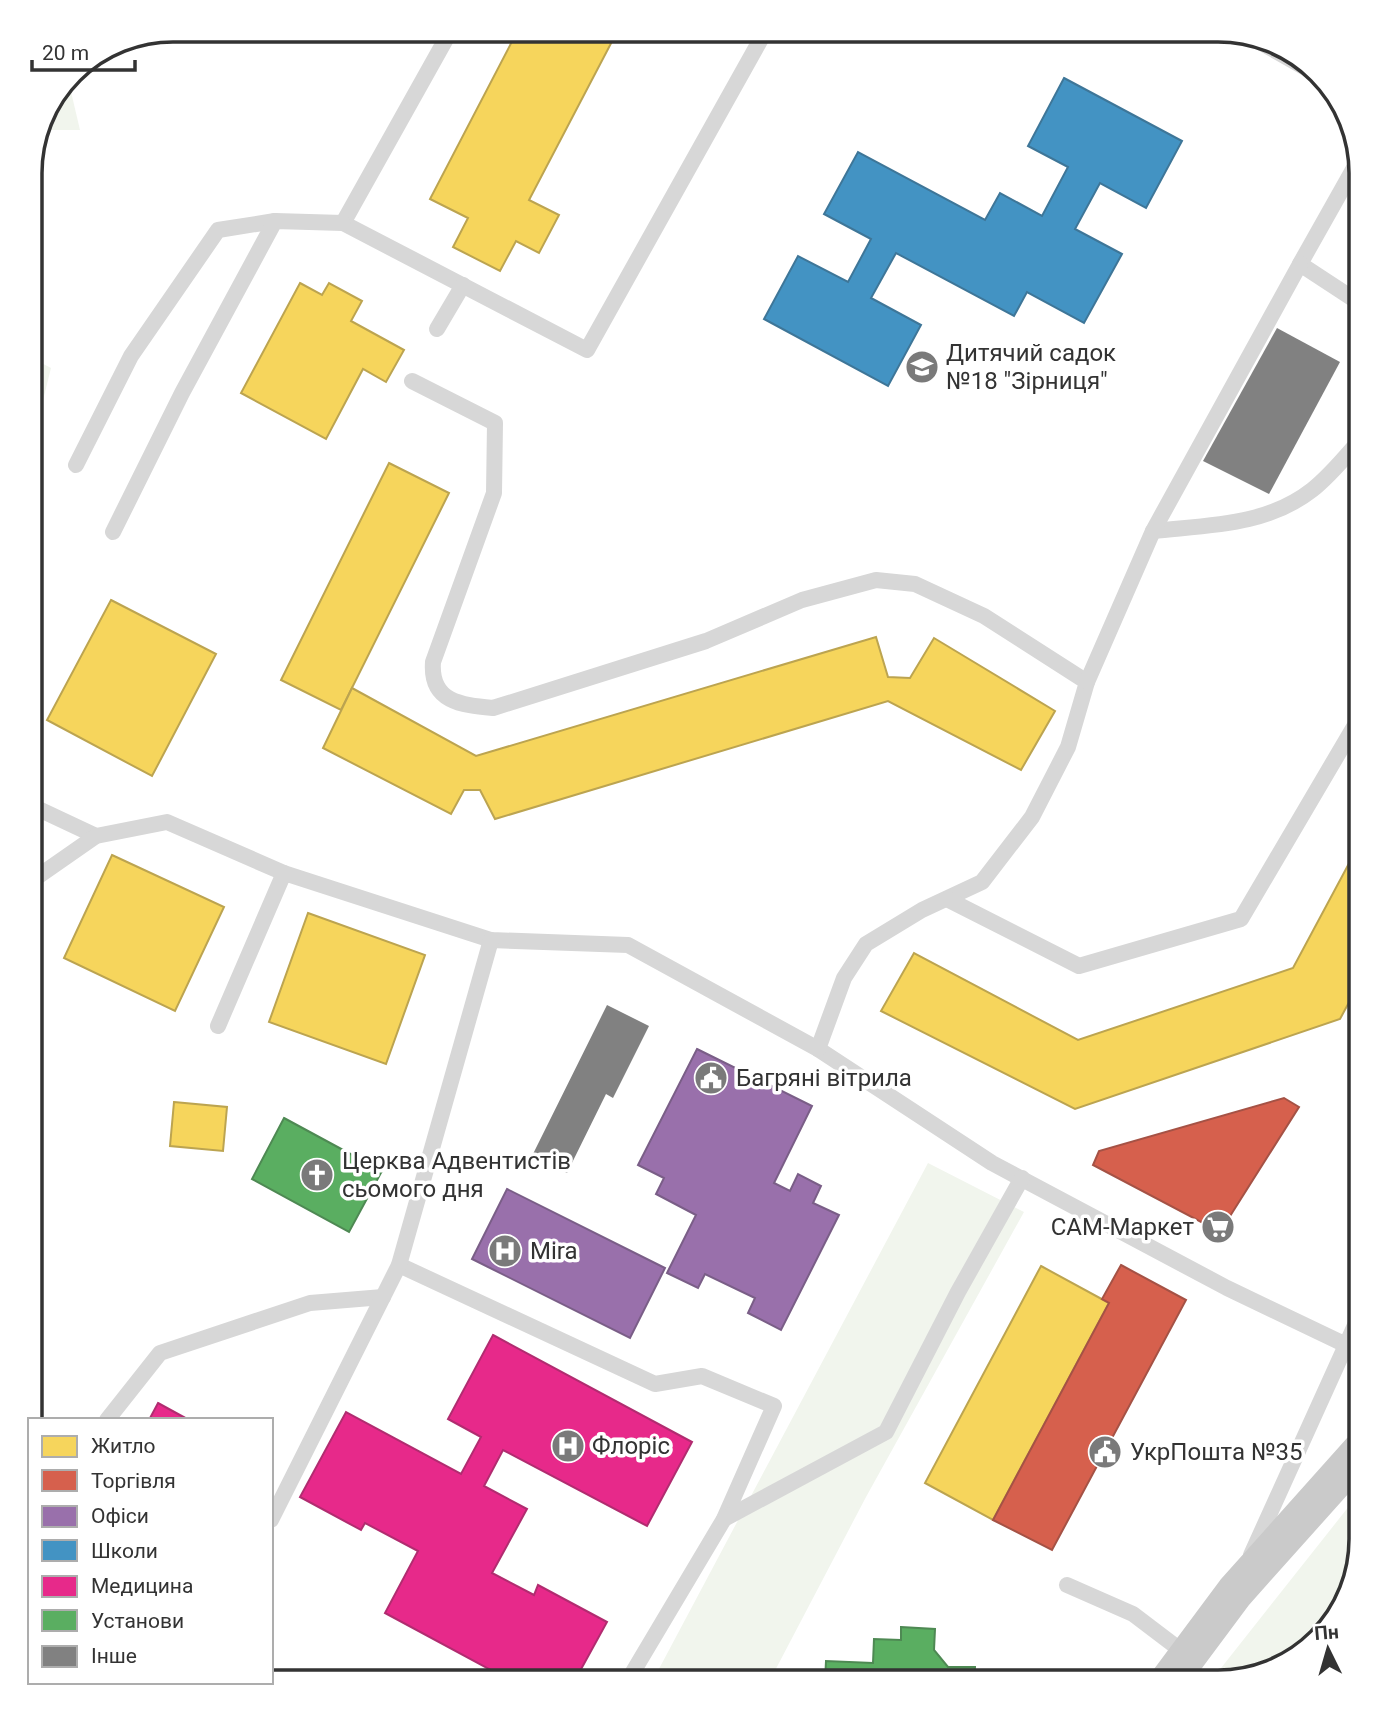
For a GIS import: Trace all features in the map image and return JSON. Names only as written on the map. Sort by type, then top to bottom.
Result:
[{"type":"main road","points":[[1178,1669],[1235,1592],[1349,1464]]},
{"type":"lane","points":[[343,223],[444,42]]},
{"type":"lane","points":[[76,465],[131,356],[218,230],[275,221],[343,223],[587,350],[759,42]]},
{"type":"lane","points":[[818,1049],[844,978],[866,944],[982,882],[1032,817],[1068,747],[1087,682],[1153,531],[1349,177]]},
{"type":"lane","points":[[113,532],[182,393],[275,221]]},
{"type":"lane","points":[[1300,264],[1349,296]]},
{"type":"lane","points":[[438,329],[463,285]]},
{"type":"lane","points":[[412,381],[495,423],[494,493],[433,662],[432,680],[442,695],[466,705],[493,708],[706,641],[802,600],[876,580],[915,584],[984,615],[1087,682]]},
{"type":"lane","points":[[1153,531],[1248,521],[1283,509],[1313,489],[1349,452]]},
{"type":"lane","points":[[947,899],[1079,966],[1241,919],[1349,735]]},
{"type":"lane","points":[[42,811],[96,836]]},
{"type":"lane","points":[[42,874],[96,836],[167,822],[284,873],[491,940],[628,945],[818,1049],[992,1163],[1227,1289],[1344,1344]]},
{"type":"lane","points":[[218,1027],[284,873]]},
{"type":"lane","points":[[273,1516],[399,1265],[491,940]]},
{"type":"lane","points":[[724,1519],[886,1432],[958,1292],[1022,1178]]},
{"type":"lane","points":[[399,1265],[655,1384],[702,1376],[774,1406],[724,1519],[634,1670]]},
{"type":"lane","points":[[109,1418],[160,1353],[310,1303],[383,1297]]},
{"type":"lane","points":[[1235,1592],[1349,1335]]},
{"type":"lane","points":[[1068,1585],[1133,1614],[1178,1669]]},
{"type":"shaded area","points":[[71,91],[80,130],[49,130],[55,115]]},
{"type":"shaded area","points":[[42,363],[51,368],[42,404]]},
{"type":"shaded area","points":[[928,1163],[1024,1212],[866,1497],[775,1670],[658,1670]]},
{"type":"shaded area","points":[[1349,1506],[1345,1573],[1325,1614],[1293,1614],[1293,1646],[1276,1657],[1235,1669],[1220,1670]]},
{"type":"building: Житло","points":[[512,42],[612,42],[529,200],[559,215],[539,253],[516,241],[500,271],[453,247],[468,218],[430,199]]},
{"type":"building: Житло","points":[[300,283],[322,295],[329,283],[362,301],[351,321],[404,350],[386,382],[363,369],[326,439],[241,393]]},
{"type":"building: Житло","points":[[389,463],[449,493],[341,710],[281,680]]},
{"type":"building: Житло","points":[[111,600],[216,654],[152,776],[47,720]]},
{"type":"building: Житло","points":[[876,637],[888,677],[910,678],[934,638],[1055,711],[1021,770],[888,701],[495,819],[480,790],[464,790],[451,814],[323,748],[352,688],[476,756]]},
{"type":"building: Житло","points":[[112,855],[224,907],[175,1011],[64,958]]},
{"type":"building: Житло","points":[[1349,863],[1349,1002],[1340,1019],[1075,1109],[881,1011],[914,953],[1078,1040],[1293,968]]},
{"type":"building: Житло","points":[[308,913],[425,955],[386,1064],[269,1022]]},
{"type":"building: Житло","points":[[174,1102],[227,1107],[223,1151],[170,1146]]},
{"type":"building: Житло","points":[[1041,1266],[1109,1303],[993,1520],[925,1483]]},
{"type":"building: Торгівля","points":[[1284,1098],[1299,1107],[1220,1232],[1093,1165],[1099,1151]]},
{"type":"building: Торгівля","points":[[1121,1265],[1186,1300],[1052,1550],[993,1520],[1109,1303],[1102,1299]]},
{"type":"building: Офіси","points":[[697,1049],[812,1106],[774,1183],[790,1191],[798,1174],[821,1186],[813,1203],[839,1215],[781,1330],[748,1313],[755,1298],[705,1274],[698,1288],[667,1273],[696,1215],[656,1194],[664,1178],[638,1165]]},
{"type":"building: Офіси","points":[[507,1189],[665,1268],[630,1338],[472,1259]]},
{"type":"building: Школи","points":[[1064,78],[1182,141],[1146,208],[1100,183],[1075,229],[1122,254],[1084,323],[1027,292],[1014,316],[896,253],[871,298],[921,325],[888,386],[764,319],[798,256],[848,282],[871,239],[824,214],[858,152],[985,220],[1000,193],[1042,216],[1068,167],[1028,146]]},
{"type":"building: Медицина","points":[[493,1335],[692,1442],[647,1526],[503,1450],[484,1486],[527,1509],[492,1573],[534,1595],[538,1585],[607,1622],[581,1670],[491,1670],[385,1613],[418,1551],[365,1523],[361,1530],[300,1497],[346,1412],[461,1474],[481,1437],[448,1419]]},
{"type":"building: Медицина","points":[[158,1403],[185,1418],[150,1418]]},
{"type":"building: Установи","name":"Церква Адвентистів сьомого дня","points":[[284,1118],[382,1171],[349,1232],[252,1179]]},
{"type":"building: Установи","points":[[901,1627],[935,1629],[934,1650],[948,1667],[975,1667],[975,1670],[826,1670],[826,1661],[873,1663],[874,1639],[901,1640]]},
{"type":"building: Інше","points":[[1277,328],[1340,362],[1269,494],[1203,461]]},
{"type":"building: Інше","points":[[607,1005],[649,1026],[613,1098],[606,1094],[567,1173],[532,1156]]},
{"type":"place","name":"Дитячий садок №18 \"Зірниця\"","points":[[922,367]]},
{"type":"place","name":"Багряні вітрила","points":[[711,1078]]},
{"type":"place","name":"Церква Адвентистів сьомого дня","points":[[317,1175]]},
{"type":"place","name":"САМ-Маркет","points":[[1218,1227]]},
{"type":"place","name":"Mira","points":[[505,1251]]},
{"type":"place","name":"Флоріс","points":[[568,1446]]},
{"type":"place","name":"УкрПошта №35","points":[[1105,1452]]}]
